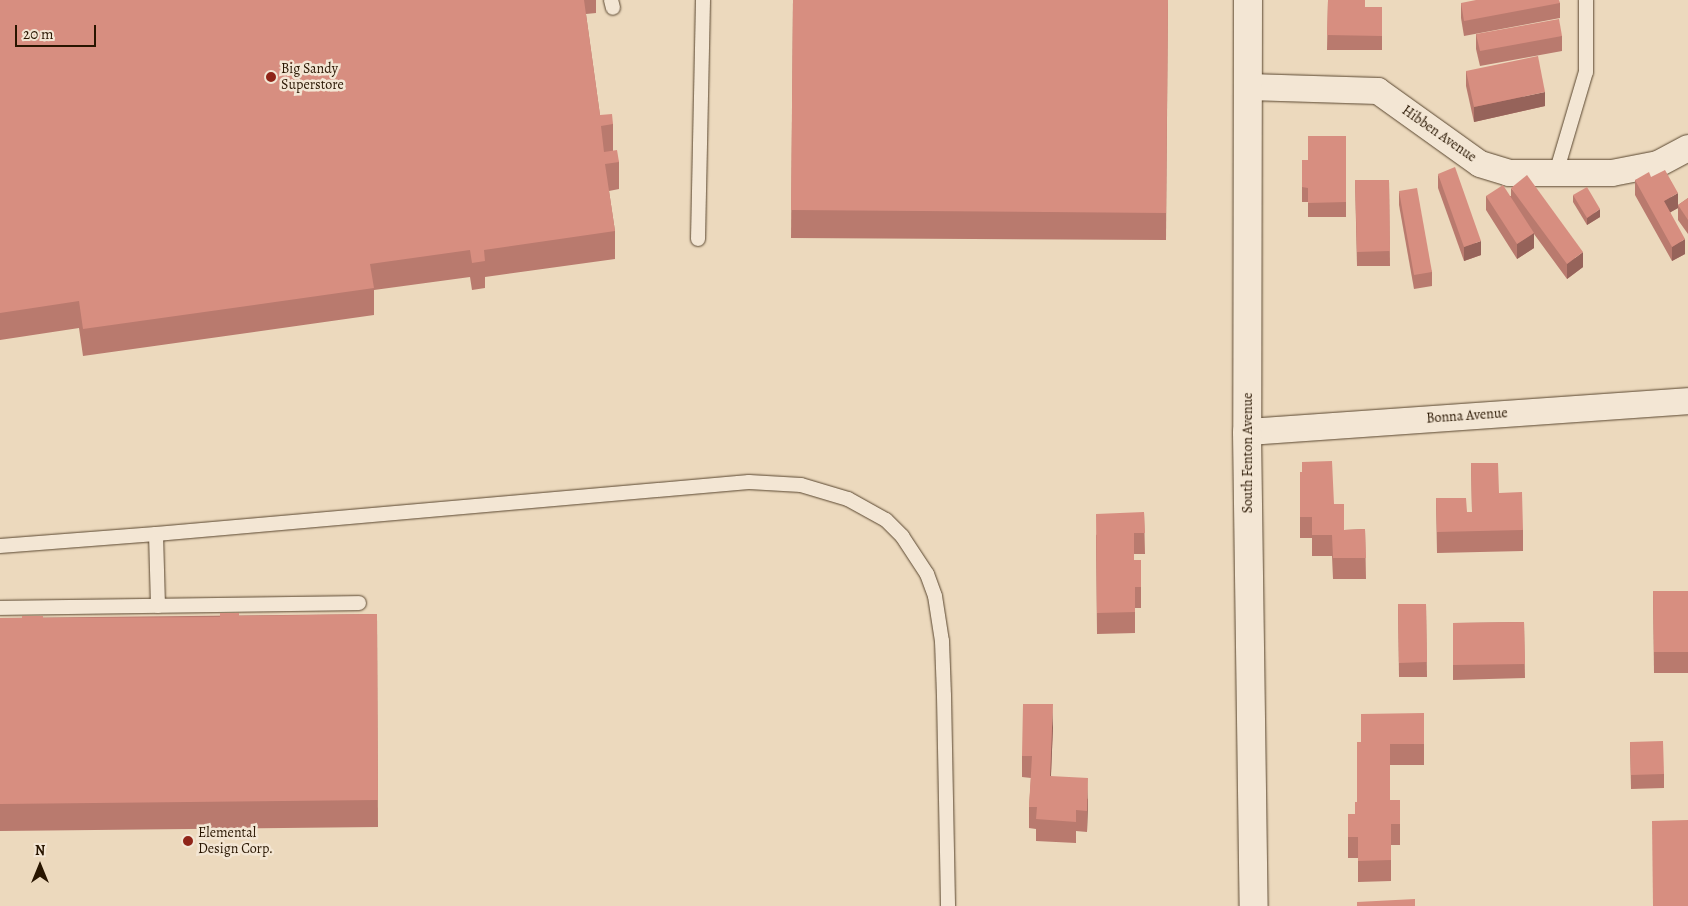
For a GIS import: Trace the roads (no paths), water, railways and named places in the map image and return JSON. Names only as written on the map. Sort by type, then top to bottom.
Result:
[{"type":"street","name":"South Fenton Avenue","points":[[1248,0],[1247,432],[1254,906]]},
{"type":"street","name":"Hibben Avenue","points":[[1249,87],[1378,91],[1480,164],[1509,173],[1612,173],[1658,164],[1688,148]]},
{"type":"street","name":"Bonna Avenue","points":[[1247,432],[1688,401]]},
{"type":"lane","points":[[698,239],[703,0]]},
{"type":"lane","points":[[1556,173],[1586,72],[1586,0]]},
{"type":"lane","points":[[0,546],[749,482],[801,485],[848,499],[886,520],[902,536],[927,574],[935,596],[941,635],[944,687],[948,906]]},
{"type":"lane","points":[[156,534],[158,606]]},
{"type":"lane","points":[[0,608],[359,603]]},
{"type":"place","name":"Big Sandy Superstore","points":[[271,77]]},
{"type":"place","name":"Elemental Design Corp.","points":[[188,841]]}]
